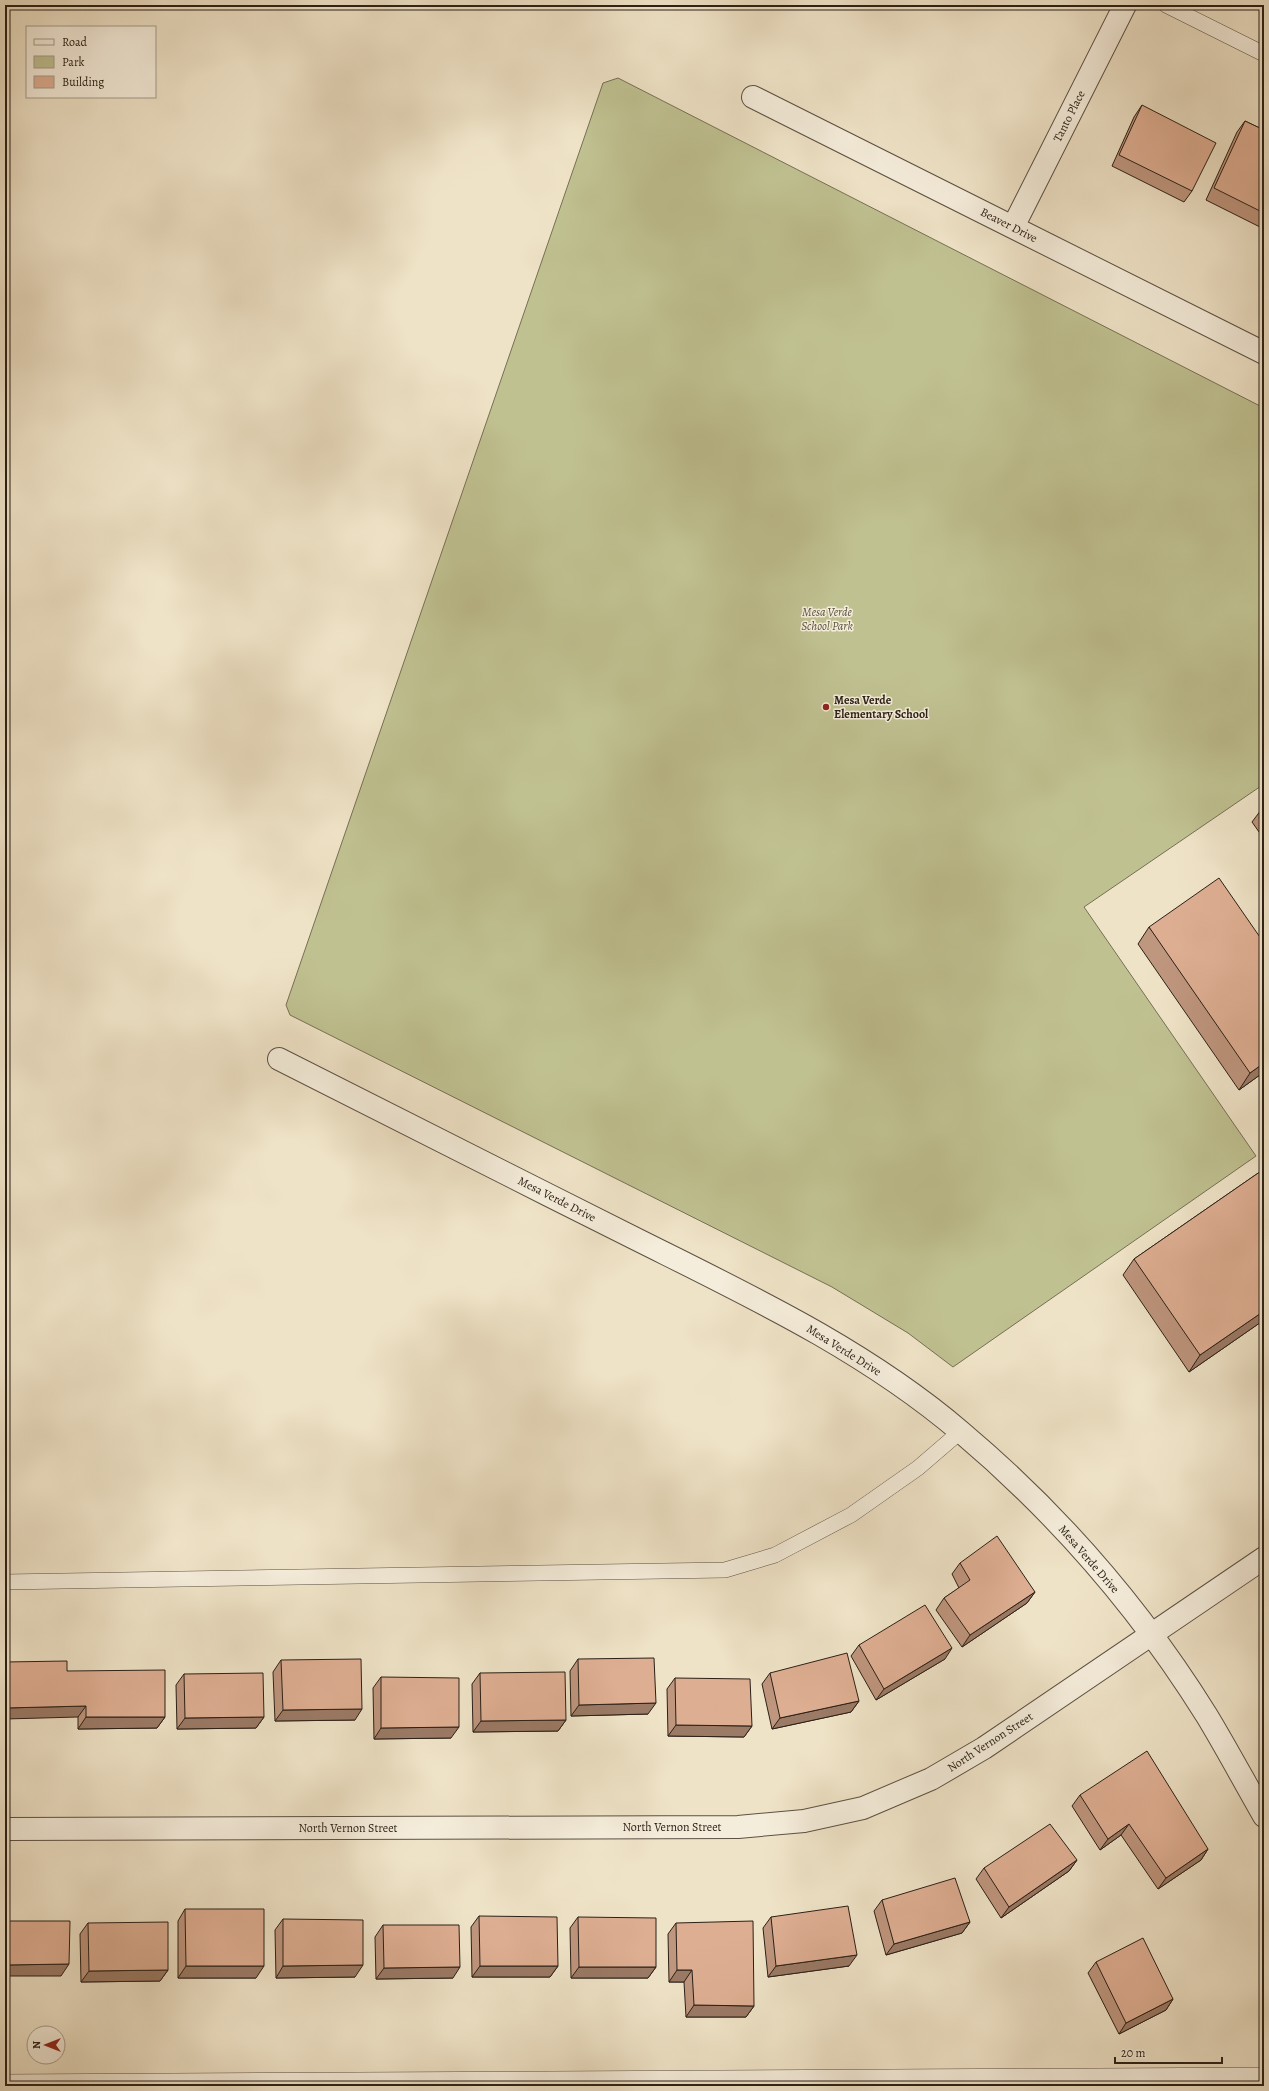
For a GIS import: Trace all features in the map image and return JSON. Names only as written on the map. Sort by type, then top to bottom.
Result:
[{"type":"street","name":"Tanto Place","points":[[1013,227],[1125,5]]},
{"type":"street","name":"Beaver Drive","points":[[753,97],[1264,353]]},
{"type":"street","name":"Mesa Verde Drive","points":[[278,1059],[774,1308],[877,1370],[961,1431],[1025,1490],[1080,1547],[1150,1634],[1206,1715],[1264,1816]]},
{"type":"street","name":"North Vernon Street","points":[[5,1829],[738,1827],[804,1821],[863,1808],[931,1779],[984,1748],[1264,1558]]},
{"type":"lane","points":[[1166,5],[1264,54]]},
{"type":"lane","points":[[5,1582],[725,1570],[775,1555],[851,1515],[918,1468],[961,1431]]},
{"type":"lane","points":[[5,2082],[1264,2075]]},
{"type":"green space","name":"Mesa Verde School Park","points":[[618,78],[1264,408],[1264,784],[1084,907],[1256,1156],[953,1367],[908,1333],[832,1287],[290,1015],[286,1005],[603,83]]},
{"type":"building","points":[[1142,105],[1216,143],[1192,191],[1119,155]]},
{"type":"building","points":[[1245,121],[1264,130],[1264,213],[1214,188]]},
{"type":"building","points":[[1219,878],[1264,943],[1264,1063],[1250,1073],[1149,927]]},
{"type":"building","points":[[1264,1169],[1264,1311],[1200,1355],[1134,1259]]},
{"type":"building","points":[[997,1536],[1035,1592],[970,1635],[944,1598],[970,1580],[960,1563]]},
{"type":"building","points":[[925,1605],[952,1648],[884,1689],[859,1645]]},
{"type":"building","points":[[847,1653],[859,1701],[780,1718],[770,1673]]},
{"type":"building","points":[[654,1658],[656,1703],[579,1705],[578,1659]]},
{"type":"building","points":[[361,1659],[362,1709],[283,1710],[281,1660]]},
{"type":"building","points":[[67,1661],[67,1671],[165,1670],[165,1717],[86,1717],[86,1706],[5,1708],[5,1662]]},
{"type":"building","points":[[565,1672],[566,1720],[481,1721],[480,1673]]},
{"type":"building","points":[[263,1673],[264,1717],[185,1718],[184,1674]]},
{"type":"building","points":[[381,1677],[459,1678],[459,1727],[381,1728]]},
{"type":"building","points":[[675,1678],[750,1679],[752,1726],[676,1725]]},
{"type":"building","points":[[1147,1751],[1208,1849],[1166,1878],[1129,1824],[1108,1839],[1080,1795]]},
{"type":"building","points":[[1050,1824],[1077,1860],[1009,1907],[984,1868]]},
{"type":"building","points":[[955,1878],[970,1922],[894,1944],[882,1900]]},
{"type":"building","points":[[848,1906],[857,1955],[776,1966],[771,1917]]},
{"type":"building","points":[[185,1909],[264,1909],[264,1966],[186,1966]]},
{"type":"building","points":[[479,1916],[557,1917],[558,1966],[480,1966]]},
{"type":"building","points":[[578,1917],[656,1918],[656,1967],[579,1967]]},
{"type":"building","points":[[283,1919],[363,1920],[363,1965],[283,1966]]},
{"type":"building","points":[[5,1921],[70,1921],[69,1964],[5,1965]]},
{"type":"building","points":[[753,1921],[754,2006],[694,2005],[692,1970],[677,1970],[676,1923]]},
{"type":"building","points":[[168,1922],[168,1970],[89,1971],[88,1923]]},
{"type":"building","points":[[383,1925],[459,1925],[460,1967],[384,1968]]},
{"type":"building","points":[[1143,1938],[1173,1999],[1126,2023],[1096,1962]]},
{"type":"place","name":"Mesa Verde Elementary School","points":[[826,707]]}]
